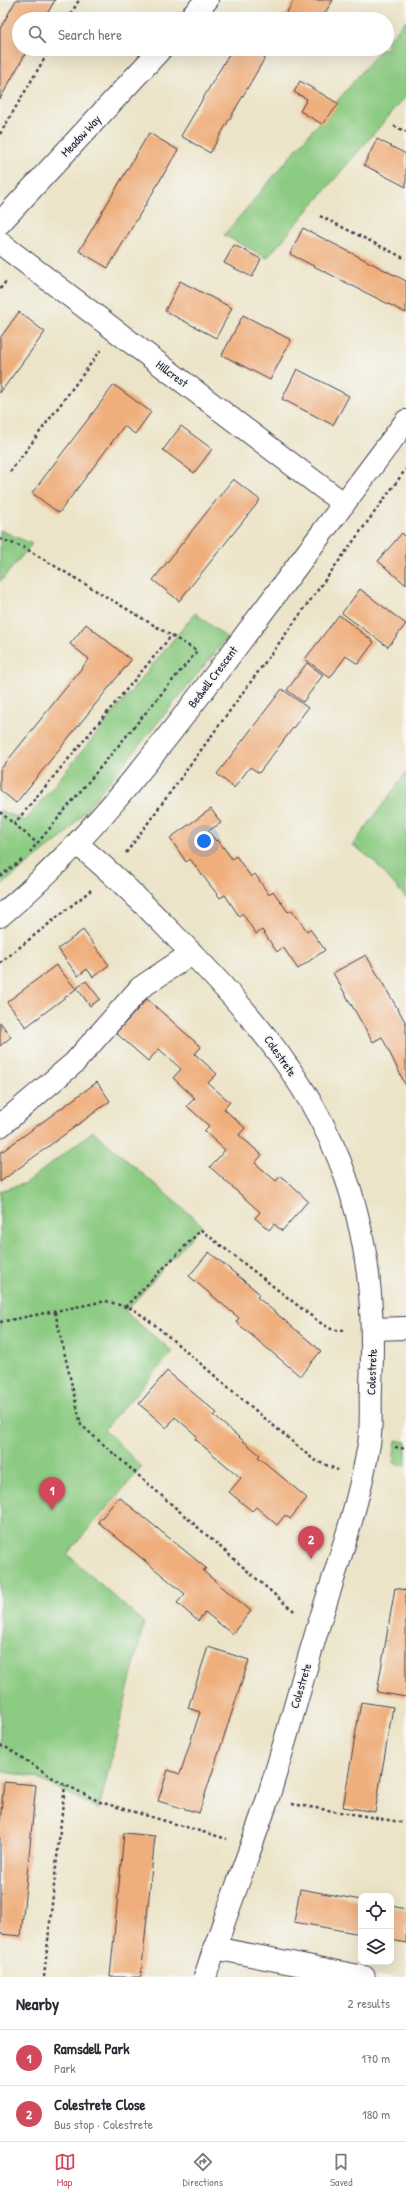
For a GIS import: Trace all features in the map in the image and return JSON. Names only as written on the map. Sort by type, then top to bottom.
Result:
[{"type":"street","points":[[196,12],[207,0]]},
{"type":"street","name":"Meadow Way","points":[[0,223],[155,56]]},
{"type":"street","name":"Hillcrest","points":[[0,244],[344,504]]},
{"type":"street","name":"Bedwell Crescent","points":[[0,916],[34,888],[77,844],[176,726],[406,420]]},
{"type":"street","name":"Colestrete","points":[[77,844],[112,872],[192,953],[238,1001],[273,1044],[314,1109],[350,1191],[362,1234],[370,1285],[373,1329],[369,1442],[362,1474],[345,1541],[267,1800],[205,1977]]},
{"type":"street","points":[[0,1126],[74,1063],[140,988],[192,953]]},
{"type":"street","points":[[373,1329],[406,1328]]},
{"type":"street","points":[[214,1948],[364,1977]]},
{"type":"path","points":[[72,12],[79,0]]},
{"type":"path","points":[[0,134],[46,56]]},
{"type":"path","points":[[394,126],[406,132]]},
{"type":"path","points":[[320,216],[406,259]]},
{"type":"path","points":[[10,472],[115,330]]},
{"type":"path","points":[[0,963],[112,872],[406,469]]},
{"type":"path","points":[[0,539],[23,547],[197,651],[29,853]]},
{"type":"path","points":[[14,824],[172,635]]},
{"type":"path","points":[[0,812],[37,843]]},
{"type":"path","points":[[0,876],[25,858]]},
{"type":"path","points":[[125,1307],[201,1230],[328,1328],[333,1330],[373,1329]]},
{"type":"path","points":[[0,1322],[106,1301],[132,1309],[155,1325],[314,1460],[334,1469],[362,1474]]},
{"type":"path","points":[[55,1312],[81,1425],[291,1608],[320,1622]]},
{"type":"path","points":[[0,1746],[7,1748],[65,1785],[100,1802],[251,1846]]},
{"type":"path","points":[[44,1977],[65,1785]]},
{"type":"path","points":[[267,1800],[406,1823]]},
{"type":"green space","points":[[406,20],[406,96],[267,258],[224,235],[375,56],[394,56],[394,34]]},
{"type":"green space","points":[[0,530],[32,544],[0,582]]},
{"type":"green space","points":[[195,613],[227,638],[67,833],[0,886],[0,810],[25,821]]},
{"type":"green space","points":[[406,773],[406,898],[375,862],[353,845]]},
{"type":"green space","points":[[93,1131],[202,1225],[125,1312],[173,1352],[104,1429],[142,1467],[67,1554],[144,1623],[99,1809],[34,1777],[0,1771],[0,1191],[26,1183]]},
{"type":"green space","points":[[396,1440],[406,1442],[406,1466],[393,1463]]},
{"type":"building","points":[[16,0],[55,0],[48,12],[12,12],[12,56],[24,56],[0,99],[0,29]]},
{"type":"building","points":[[294,0],[333,0],[325,12],[287,12]]},
{"type":"building","points":[[228,56],[266,56],[210,153],[181,136]]},
{"type":"building","points":[[300,81],[339,104],[322,124],[300,111],[307,99],[294,92]]},
{"type":"building","points":[[149,133],[178,150],[108,268],[79,251]]},
{"type":"building","points":[[377,139],[406,154],[406,187],[364,165]]},
{"type":"building","points":[[303,228],[406,281],[406,313],[290,254]]},
{"type":"building","points":[[234,245],[261,259],[252,277],[224,263]]},
{"type":"building","points":[[180,281],[232,308],[216,338],[165,311]]},
{"type":"building","points":[[19,312],[45,332],[0,393],[0,338]]},
{"type":"building","points":[[243,315],[291,340],[270,380],[222,355]]},
{"type":"building","points":[[297,369],[349,396],[333,425],[282,399]]},
{"type":"building","points":[[114,385],[151,412],[135,434],[124,426],[59,513],[32,493]]},
{"type":"building","points":[[181,426],[212,449],[194,473],[163,450]]},
{"type":"building","points":[[233,479],[260,500],[179,601],[153,580]]},
{"type":"building","points":[[402,533],[406,537],[406,585],[378,561]]},
{"type":"building","points":[[360,589],[406,624],[388,647],[342,613]]},
{"type":"building","points":[[339,615],[374,642],[358,664],[346,656],[330,678],[305,659]]},
{"type":"building","points":[[86,624],[131,660],[16,803],[0,790],[0,770],[89,659],[70,644]]},
{"type":"building","points":[[307,663],[323,675],[303,702],[287,690]]},
{"type":"building","points":[[282,689],[308,708],[259,773],[250,767],[234,788],[217,774]]},
{"type":"building","points":[[211,809],[221,823],[208,831],[216,841],[218,840],[232,859],[236,856],[251,877],[255,874],[269,895],[273,891],[288,912],[292,910],[307,931],[310,929],[325,950],[298,969],[283,947],[277,952],[262,930],[256,934],[242,913],[239,916],[225,895],[220,898],[190,859],[186,862],[170,838]]},
{"type":"building","points":[[83,930],[109,965],[93,977],[87,969],[78,976],[58,949]]},
{"type":"building","points":[[366,955],[406,1023],[406,1086],[382,1037],[373,1042],[333,973]]},
{"type":"building","points":[[56,965],[76,989],[26,1027],[7,1002]]},
{"type":"building","points":[[86,981],[100,999],[90,1006],[77,988]]},
{"type":"building","points":[[147,999],[201,1047],[195,1054],[217,1074],[208,1083],[230,1102],[224,1109],[245,1128],[239,1135],[262,1155],[255,1163],[276,1181],[281,1176],[308,1201],[282,1231],[274,1224],[269,1230],[255,1218],[260,1212],[210,1167],[225,1150],[204,1131],[209,1126],[187,1106],[195,1098],[173,1078],[181,1069],[159,1049],[148,1061],[116,1033]]},
{"type":"building","points":[[0,1022],[11,1037],[0,1046]]},
{"type":"building","points":[[97,1082],[110,1101],[0,1182],[0,1153]]},
{"type":"building","points":[[209,1252],[260,1294],[257,1297],[321,1351],[300,1376],[236,1322],[239,1318],[189,1276]]},
{"type":"building","points":[[167,1371],[217,1413],[214,1416],[260,1455],[258,1457],[307,1498],[290,1519],[285,1515],[277,1525],[256,1507],[252,1511],[229,1492],[241,1478],[195,1439],[197,1436],[175,1417],[167,1428],[139,1404]]},
{"type":"building","points":[[119,1497],[206,1568],[203,1571],[251,1611],[232,1634],[205,1612],[198,1621],[177,1603],[185,1594],[98,1522]]},
{"type":"building","points":[[395,1588],[406,1590],[406,1697],[377,1692]]},
{"type":"building","points":[[208,1647],[249,1660],[199,1813],[158,1801],[168,1770],[180,1774],[200,1712],[188,1708]]},
{"type":"building","points":[[361,1702],[393,1707],[375,1812],[343,1807]]},
{"type":"building","points":[[4,1782],[36,1785],[21,1936],[0,1934],[0,1822]]},
{"type":"building","points":[[124,1833],[155,1836],[141,1977],[110,1977]]},
{"type":"building","points":[[300,1889],[358,1899],[358,1933],[294,1922]]},
{"type":"building","points":[[394,1907],[406,1909],[406,1943],[394,1941]]},
{"type":"place","name":"Ramsdell Park","points":[[52,1510]]},
{"type":"place","name":"Colestrete Close","points":[[311,1559]]}]
